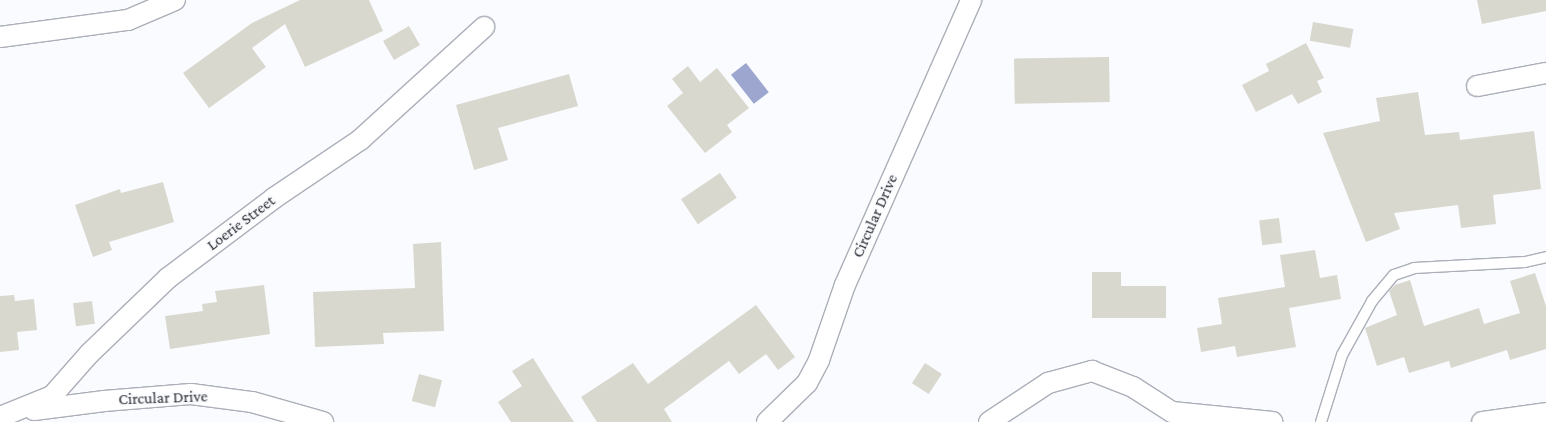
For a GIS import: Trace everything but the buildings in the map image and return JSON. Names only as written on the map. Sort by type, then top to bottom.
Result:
[{"type":"street","points":[[0,37],[128,20],[175,0]]},
{"type":"street","name":"Circular Drive","points":[[767,422],[807,383],[819,360],[845,285],[971,0]]},
{"type":"street","name":"Loerie Street","points":[[1,416],[52,396],[89,354],[168,278],[274,198],[360,140],[484,27]]},
{"type":"street","points":[[1477,86],[1546,73]]},
{"type":"street","points":[[990,422],[1048,383],[1092,371],[1133,387],[1171,417],[1273,422]]},
{"type":"street","name":"Circular Drive","points":[[1,416],[104,401],[191,394],[252,402],[323,422]]},
{"type":"street","points":[[1482,422],[1546,413]]},
{"type":"lane","points":[[1321,422],[1342,355],[1372,301],[1394,275],[1414,268],[1525,262],[1546,257]]},
{"type":"water","points":[[746,63],[769,92],[754,104],[731,75]]}]
